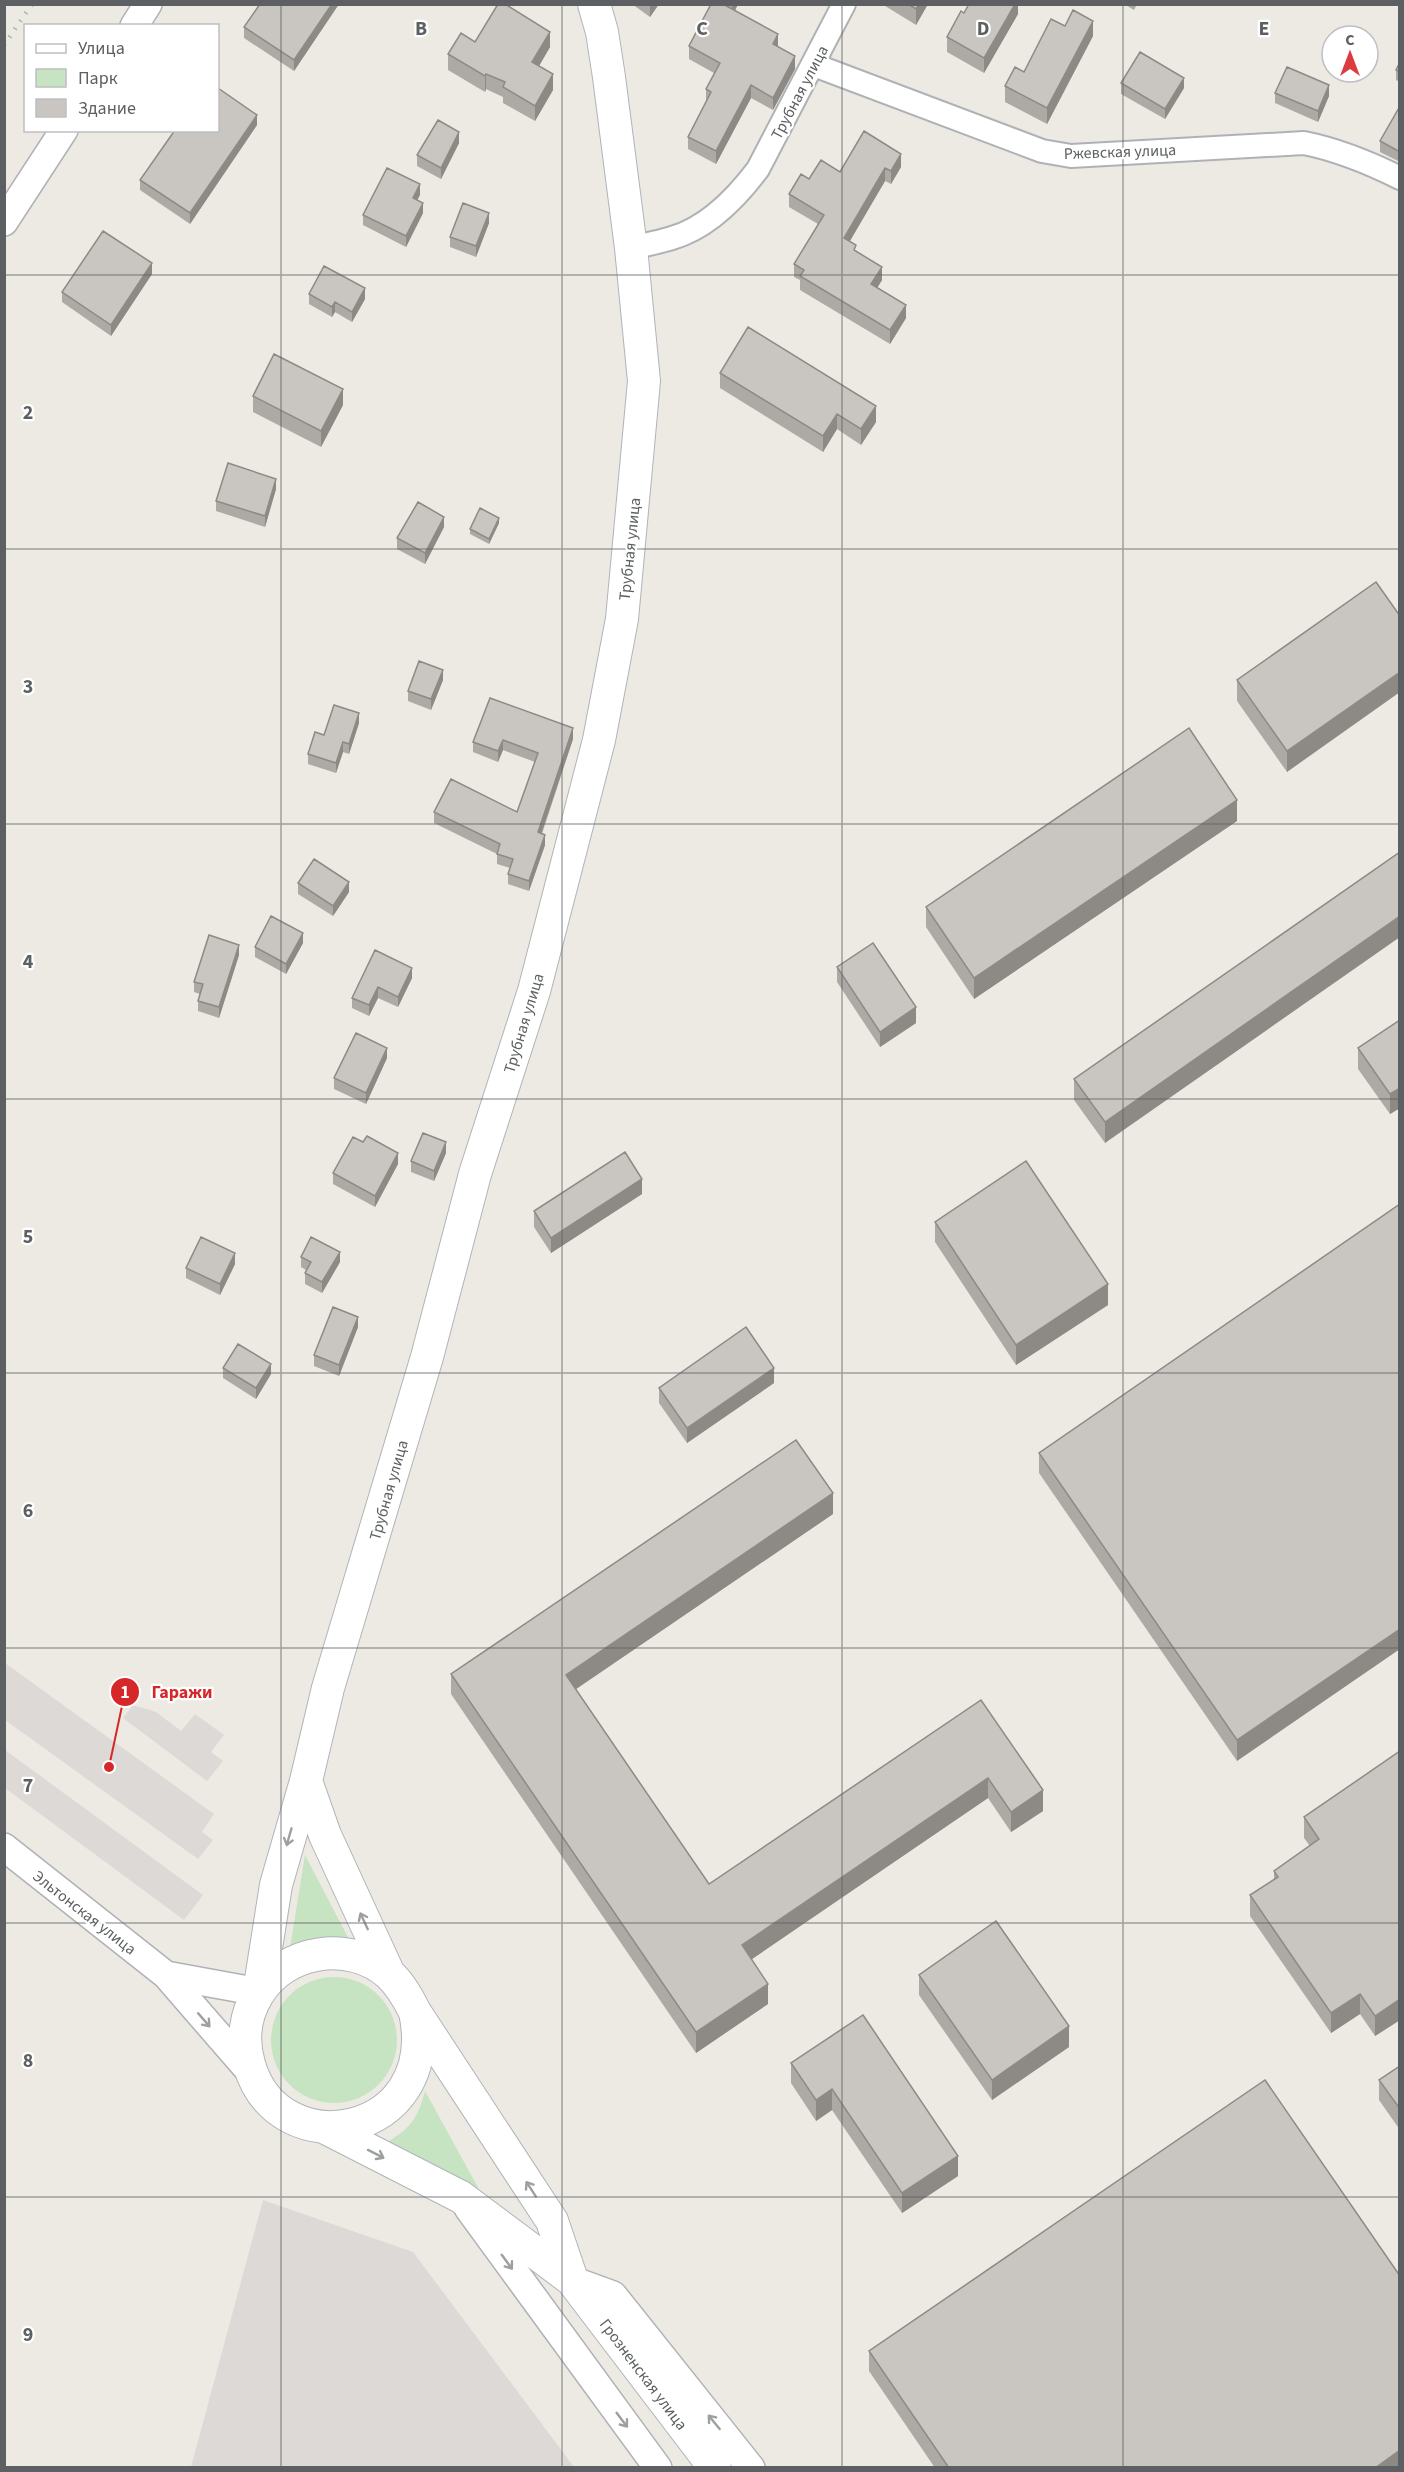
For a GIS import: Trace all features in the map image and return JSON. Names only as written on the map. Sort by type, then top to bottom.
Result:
[{"type":"main road","name":"Трубная улица","points":[[259,1992],[276,1885],[306,1781],[328,1688],[428,1357],[475,1174],[534,991],[599,740],[622,619],[644,381],[631,248],[608,66],[594,4]]},
{"type":"main road","points":[[306,1781],[325,1835],[389,1974]]},
{"type":"main road","points":[[415,2012],[419,2031],[419,2050],[414,2070],[404,2090],[393,2103],[365,2121],[324,2127],[308,2124],[290,2116],[273,2104],[260,2089],[251,2073],[246,2052],[246,2028],[251,2007],[259,1992],[272,1977],[287,1965],[307,1957],[329,1953],[372,1962],[389,1974],[404,1991],[415,2012],[552,2221],[572,2280]]},
{"type":"main road","points":[[324,2127],[460,2198],[572,2280]]},
{"type":"main road","name":"Грозненская улица","points":[[572,2280],[715,2468]]},
{"type":"street","points":[[135,24],[148,4]]},
{"type":"street","name":"Трубная улица","points":[[631,248],[674,238],[716,215],[744,188],[758,168],[844,4]]},
{"type":"street","name":"Ржевская улица","points":[[813,65],[1042,151],[1071,156],[1304,143],[1336,150],[1364,160],[1400,178]]},
{"type":"street","points":[[4,222],[63,132]]},
{"type":"street","name":"Эльтонская улица","points":[[4,1847],[166,1976],[251,2073]]},
{"type":"street","points":[[166,1976],[259,1992]]},
{"type":"street","points":[[460,2198],[657,2468]]},
{"type":"street","points":[[572,2280],[613,2295],[751,2468]]},
{"type":"shaded area","points":[[5,1663],[214,1814],[202,1832],[213,1840],[198,1859],[5,1720]]},
{"type":"shaded area","points":[[133,1705],[156,1712],[181,1731],[195,1714],[224,1735],[211,1752],[223,1761],[207,1781],[123,1718]]},
{"type":"shaded area","points":[[5,1750],[203,1895],[184,1920],[5,1788]]},
{"type":"shaded area","points":[[263,2200],[413,2252],[574,2467],[191,2467]]},
{"type":"green space","points":[[305,1855],[352,1945],[289,1954]]},
{"type":"green space","points":[[334,1977],[358,1981],[379,1995],[393,2016],[397,2040],[393,2064],[379,2085],[358,2099],[334,2103],[310,2099],[289,2085],[275,2064],[271,2040],[275,2016],[289,1995],[310,1981]]},
{"type":"green space","points":[[425,2091],[481,2193],[430,2162],[387,2142],[408,2127],[416,2115]]},
{"type":"building","points":[[260,4],[332,4],[294,60],[244,27]]},
{"type":"building","points":[[498,4],[505,4],[550,32],[532,62],[553,74],[535,106],[503,87],[505,82],[486,74],[485,76],[448,54],[461,33],[475,42]]},
{"type":"building","points":[[711,4],[723,4],[778,34],[773,44],[795,56],[773,98],[751,85],[716,151],[688,137],[711,92],[706,89],[720,63],[689,46]]},
{"type":"building","points":[[908,4],[919,4],[916,9]]},
{"type":"building","points":[[969,4],[1015,4],[984,58],[947,37],[961,11],[964,13]]},
{"type":"building","points":[[1073,10],[1093,21],[1047,108],[1005,86],[1015,67],[1024,72],[1051,19],[1065,26]]},
{"type":"building","points":[[1140,52],[1184,78],[1165,109],[1121,83]]},
{"type":"building","points":[[1287,67],[1320,81],[1320,84],[1329,85],[1318,111],[1275,93]]},
{"type":"building","points":[[219,89],[257,115],[190,213],[140,180],[174,132],[219,132]]},
{"type":"building","points":[[1400,106],[1400,152],[1380,141]]},
{"type":"building","points":[[438,120],[459,132],[441,168],[417,155]]},
{"type":"building","points":[[864,131],[901,154],[891,171],[885,168],[844,238],[856,245],[854,250],[882,267],[871,284],[906,305],[890,330],[800,276],[804,270],[794,264],[824,215],[789,194],[801,174],[809,179],[821,160],[840,172]]},
{"type":"building","points":[[387,168],[420,184],[413,198],[423,203],[406,236],[363,215]]},
{"type":"building","points":[[463,203],[489,213],[476,246],[450,237]]},
{"type":"building","points":[[103,231],[152,263],[111,325],[62,292]]},
{"type":"building","points":[[324,266],[365,288],[352,312],[335,302],[332,307],[309,294]]},
{"type":"building","points":[[748,327],[876,406],[861,429],[837,414],[823,436],[720,373]]},
{"type":"building","points":[[274,354],[343,389],[321,431],[253,396]]},
{"type":"building","points":[[228,463],[276,479],[265,516],[216,501]]},
{"type":"building","points":[[418,502],[444,517],[425,553],[397,538]]},
{"type":"building","points":[[480,508],[499,518],[489,539],[470,529]]},
{"type":"building","points":[[1376,582],[1400,616],[1400,672],[1287,751],[1237,680]]},
{"type":"building","points":[[419,661],[443,670],[431,699],[408,691]]},
{"type":"building","points":[[490,698],[573,728],[538,832],[545,835],[529,881],[508,874],[513,859],[497,854],[500,844],[434,812],[451,779],[517,812],[538,753],[503,740],[498,751],[473,742]]},
{"type":"building","points":[[334,705],[359,713],[349,744],[343,742],[336,763],[308,754],[315,732],[324,735]]},
{"type":"building","points":[[1189,728],[1237,800],[974,978],[926,907]]},
{"type":"building","points":[[1400,852],[1400,916],[1105,1122],[1074,1079]]},
{"type":"building","points":[[314,859],[349,882],[333,906],[298,883]]},
{"type":"building","points":[[271,916],[303,933],[286,964],[255,947]]},
{"type":"building","points":[[209,935],[239,945],[219,1007],[198,1001],[203,984],[194,982]]},
{"type":"building","points":[[873,943],[916,1007],[880,1032],[837,967]]},
{"type":"building","points":[[375,950],[412,968],[398,997],[378,987],[369,1005],[352,998]]},
{"type":"building","points":[[1400,1020],[1400,1088],[1390,1094],[1358,1048]]},
{"type":"building","points":[[356,1033],[387,1048],[366,1093],[334,1078]]},
{"type":"building","points":[[423,1133],[446,1142],[434,1171],[411,1161]]},
{"type":"building","points":[[367,1136],[398,1153],[375,1196],[333,1173],[353,1137],[363,1142]]},
{"type":"building","points":[[625,1152],[642,1179],[551,1238],[534,1211]]},
{"type":"building","points":[[1026,1161],[1108,1284],[1016,1345],[935,1222]]},
{"type":"building","points":[[1400,1204],[1400,1629],[1237,1740],[1039,1453]]},
{"type":"building","points":[[201,1237],[235,1253],[220,1284],[186,1268]]},
{"type":"building","points":[[311,1237],[340,1252],[322,1282],[305,1273],[311,1262],[301,1257]]},
{"type":"building","points":[[333,1307],[358,1317],[339,1365],[314,1355]]},
{"type":"building","points":[[746,1327],[774,1368],[687,1428],[659,1388]]},
{"type":"building","points":[[238,1344],[271,1364],[256,1388],[223,1368]]},
{"type":"building","points":[[796,1440],[833,1493],[566,1675],[709,1884],[981,1700],[1043,1790],[1011,1812],[988,1778],[742,1945],[768,1984],[696,2032],[451,1674]]},
{"type":"building","points":[[1400,1751],[1400,1999],[1375,2016],[1360,1994],[1331,2013],[1250,1895],[1278,1877],[1274,1871],[1319,1839],[1304,1817]]},
{"type":"building","points":[[996,1921],[1069,2026],[992,2080],[919,1975]]},
{"type":"building","points":[[863,2015],[958,2156],[902,2193],[832,2089],[816,2100],[791,2063]]},
{"type":"building","points":[[1400,2066],[1400,2109],[1379,2080]]},
{"type":"building","points":[[1265,2080],[1400,2276],[1400,2450],[1375,2468],[949,2468],[869,2351]]},
{"type":"railway","points":[[4,45],[32,4]]},
{"type":"place","name":"Гаражи","points":[[109,1767]]}]
